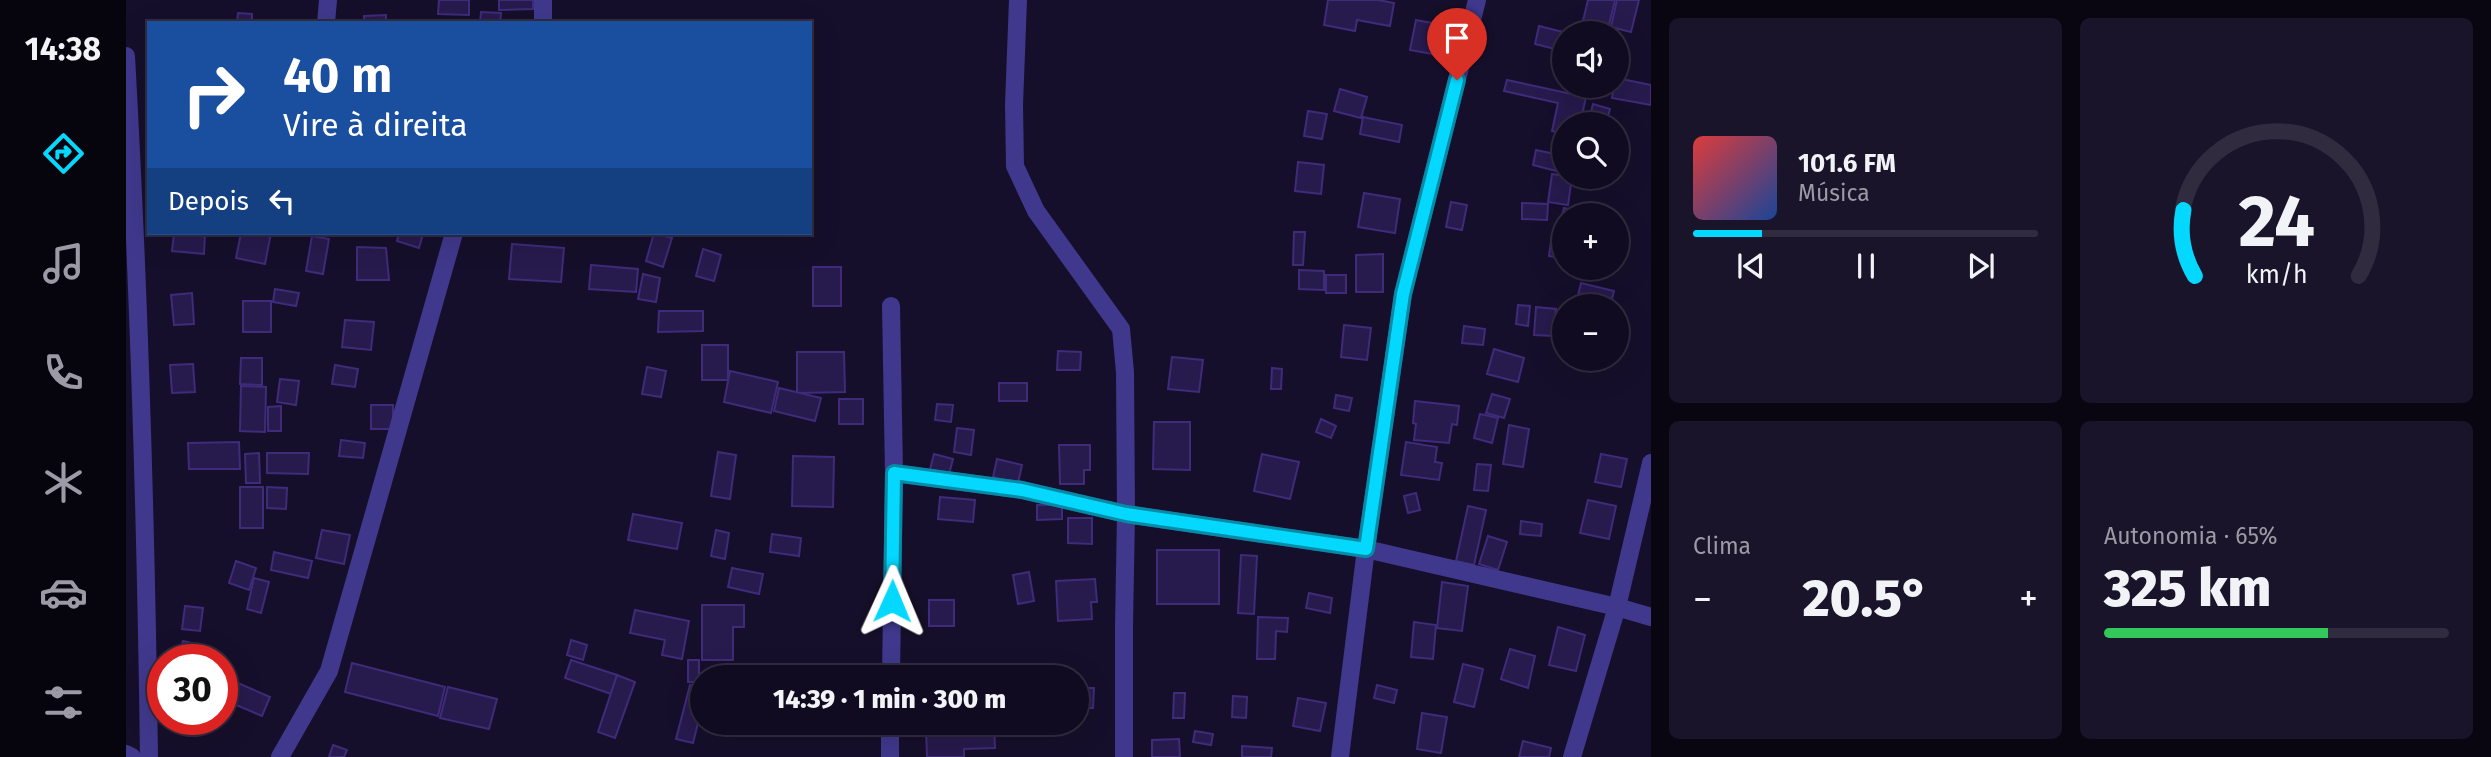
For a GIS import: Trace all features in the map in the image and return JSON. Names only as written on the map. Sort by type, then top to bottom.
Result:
[{"type":"street","points":[[327,21],[328,0]]},
{"type":"street","points":[[543,0],[543,21]]},
{"type":"street","points":[[1018,0],[1014,105],[1015,166],[1036,211],[1121,329],[1125,372],[1126,514],[1124,757]]},
{"type":"street","points":[[1340,757],[1366,549],[1403,294],[1477,0]]},
{"type":"street","points":[[126,56],[137,217],[149,757]]},
{"type":"street","points":[[280,757],[329,671],[453,235]]},
{"type":"street","points":[[891,306],[894,473],[891,665]]},
{"type":"street","points":[[1572,757],[1618,607],[1651,463]]},
{"type":"street","points":[[894,473],[1022,490],[1126,514],[1366,549],[1651,617]]},
{"type":"street","points":[[890,735],[890,757]]},
{"type":"street","points":[[126,754],[132,757]]},
{"type":"building","points":[[439,0],[469,0],[469,15],[438,14]]},
{"type":"building","points":[[499,0],[533,0],[533,9],[499,10]]},
{"type":"building","points":[[1328,0],[1378,0],[1394,3],[1390,26],[1357,20],[1355,31],[1324,25]]},
{"type":"building","points":[[1588,0],[1615,0],[1610,21],[1583,21]]},
{"type":"building","points":[[1617,0],[1639,0],[1631,32],[1629,21],[1612,21]]},
{"type":"building","points":[[481,12],[501,13],[500,21],[480,21]]},
{"type":"building","points":[[238,13],[252,14],[252,21],[237,21]]},
{"type":"building","points":[[386,15],[386,21],[364,21],[364,16]]},
{"type":"building","points":[[1416,20],[1443,25],[1438,55],[1410,50]]},
{"type":"building","points":[[1539,26],[1552,29],[1552,48],[1535,44]]},
{"type":"building","points":[[1507,80],[1552,90],[1552,98],[1586,98],[1583,112],[1556,112],[1558,103],[1504,91]]},
{"type":"building","points":[[1629,80],[1651,85],[1651,105],[1612,98],[1629,98]]},
{"type":"building","points":[[1340,89],[1367,97],[1361,118],[1334,111]]},
{"type":"building","points":[[1593,104],[1610,109],[1609,112],[1591,112]]},
{"type":"building","points":[[1308,111],[1327,114],[1322,139],[1304,136]]},
{"type":"building","points":[[1363,117],[1402,125],[1399,142],[1360,134]]},
{"type":"building","points":[[1536,150],[1552,153],[1552,170],[1533,165]]},
{"type":"building","points":[[1298,162],[1324,165],[1321,194],[1295,191]]},
{"type":"building","points":[[1552,174],[1552,189],[1570,189],[1568,203],[1548,202]]},
{"type":"building","points":[[1364,193],[1400,199],[1395,233],[1358,227]]},
{"type":"building","points":[[1451,202],[1467,205],[1462,230],[1446,227]]},
{"type":"building","points":[[1522,203],[1548,204],[1547,220],[1522,219]]},
{"type":"building","points":[[1294,232],[1305,232],[1303,265],[1293,265]]},
{"type":"building","points":[[174,235],[205,235],[204,254],[172,251]]},
{"type":"building","points":[[241,235],[271,235],[265,264],[236,258]]},
{"type":"building","points":[[398,235],[423,235],[419,248],[397,241]]},
{"type":"building","points":[[653,235],[672,238],[663,267],[646,261]]},
{"type":"building","points":[[1552,235],[1552,256],[1549,256]]},
{"type":"building","points":[[312,236],[329,239],[323,274],[306,271]]},
{"type":"building","points":[[512,244],[564,248],[561,282],[509,279]]},
{"type":"building","points":[[357,247],[386,248],[389,280],[357,280]]},
{"type":"building","points":[[703,249],[721,255],[714,281],[696,276]]},
{"type":"building","points":[[1383,254],[1383,292],[1356,292],[1356,255]]},
{"type":"building","points":[[591,265],[638,269],[636,292],[589,289]]},
{"type":"building","points":[[813,267],[841,267],[841,306],[813,306]]},
{"type":"building","points":[[1299,270],[1324,271],[1324,290],[1299,289]]},
{"type":"building","points":[[643,274],[660,278],[656,302],[638,299]]},
{"type":"building","points":[[1326,275],[1346,275],[1346,293],[1326,293]]},
{"type":"building","points":[[1581,283],[1614,291],[1613,294],[1578,294]]},
{"type":"building","points":[[275,289],[299,293],[296,306],[273,302]]},
{"type":"building","points":[[192,293],[194,324],[174,325],[171,295]]},
{"type":"building","points":[[243,301],[271,301],[271,332],[243,332]]},
{"type":"building","points":[[1518,305],[1530,306],[1528,326],[1516,324]]},
{"type":"building","points":[[1536,307],[1552,309],[1552,336],[1534,335]]},
{"type":"building","points":[[659,311],[703,311],[703,331],[658,332]]},
{"type":"building","points":[[345,320],[374,322],[371,350],[342,347]]},
{"type":"building","points":[[1344,325],[1371,328],[1367,360],[1341,357]]},
{"type":"building","points":[[1464,326],[1485,329],[1483,345],[1462,343]]},
{"type":"building","points":[[702,345],[728,345],[728,380],[702,380]]},
{"type":"building","points":[[1494,349],[1524,358],[1518,382],[1487,374]]},
{"type":"building","points":[[1058,351],[1081,352],[1080,370],[1057,370]]},
{"type":"building","points":[[797,352],[844,352],[845,392],[797,393]]},
{"type":"building","points":[[1172,357],[1203,360],[1199,392],[1168,389]]},
{"type":"building","points":[[241,358],[262,358],[262,385],[240,384]]},
{"type":"building","points":[[193,364],[195,392],[172,393],[170,365]]},
{"type":"building","points":[[335,365],[358,369],[355,387],[332,384]]},
{"type":"building","points":[[647,367],[666,371],[661,397],[642,394]]},
{"type":"building","points":[[1272,368],[1282,369],[1281,389],[1271,389]]},
{"type":"building","points":[[730,371],[778,382],[771,413],[724,402]]},
{"type":"building","points":[[280,379],[299,381],[296,405],[277,402]]},
{"type":"building","points":[[999,383],[1027,383],[1027,401],[999,401]]},
{"type":"building","points":[[241,386],[266,387],[265,432],[240,431]]},
{"type":"building","points":[[779,388],[821,398],[815,421],[774,411]]},
{"type":"building","points":[[1492,394],[1510,399],[1504,418],[1486,413]]},
{"type":"building","points":[[1336,395],[1352,398],[1349,411],[1334,408]]},
{"type":"building","points":[[839,399],[863,399],[863,424],[839,424]]},
{"type":"building","points":[[1415,401],[1459,406],[1457,425],[1452,424],[1449,443],[1414,440]]},
{"type":"building","points":[[937,404],[953,405],[951,422],[935,420]]},
{"type":"building","points":[[371,405],[393,405],[393,429],[371,429]]},
{"type":"building","points":[[281,406],[281,431],[268,431],[268,407]]},
{"type":"building","points":[[1480,414],[1498,418],[1492,443],[1474,438]]},
{"type":"building","points":[[1321,419],[1336,426],[1331,438],[1316,432]]},
{"type":"building","points":[[1154,422],[1190,422],[1190,470],[1153,469]]},
{"type":"building","points":[[1509,425],[1529,429],[1523,467],[1503,464]]},
{"type":"building","points":[[957,428],[974,430],[971,455],[954,452]]},
{"type":"building","points":[[341,440],[365,443],[363,458],[339,456]]},
{"type":"building","points":[[239,442],[240,469],[189,469],[188,443]]},
{"type":"building","points":[[1406,442],[1437,447],[1435,462],[1442,463],[1439,480],[1401,475]]},
{"type":"building","points":[[1059,445],[1090,445],[1090,470],[1084,470],[1084,484],[1060,484]]},
{"type":"building","points":[[718,452],[736,455],[730,499],[711,496]]},
{"type":"building","points":[[259,453],[260,483],[246,483],[245,454]]},
{"type":"building","points":[[267,453],[309,453],[308,474],[267,473]]},
{"type":"building","points":[[934,454],[953,459],[949,474],[930,469]]},
{"type":"building","points":[[1262,454],[1299,462],[1290,499],[1254,491]]},
{"type":"building","points":[[1601,454],[1627,459],[1621,487],[1595,482]]},
{"type":"building","points":[[793,456],[834,457],[833,507],[792,506]]},
{"type":"building","points":[[997,459],[1022,465],[1018,483],[993,477]]},
{"type":"building","points":[[1477,464],[1491,465],[1488,491],[1474,490]]},
{"type":"building","points":[[240,487],[263,487],[263,528],[240,528]]},
{"type":"building","points":[[267,487],[287,488],[286,509],[267,508]]},
{"type":"building","points":[[1416,493],[1420,510],[1408,513],[1404,496]]},
{"type":"building","points":[[940,497],[975,500],[973,522],[938,519]]},
{"type":"building","points":[[1588,500],[1616,506],[1609,539],[1580,533]]},
{"type":"building","points":[[1037,505],[1062,505],[1062,519],[1037,520]]},
{"type":"building","points":[[1468,506],[1486,510],[1474,565],[1456,561]]},
{"type":"building","points":[[633,514],[682,523],[677,549],[628,540]]},
{"type":"building","points":[[1068,518],[1092,518],[1092,544],[1068,543]]},
{"type":"building","points":[[1521,521],[1542,524],[1541,536],[1520,534]]},
{"type":"building","points":[[322,530],[350,535],[344,564],[316,558]]},
{"type":"building","points":[[716,530],[729,533],[725,559],[711,556]]},
{"type":"building","points":[[772,534],[801,538],[799,556],[770,552]]},
{"type":"building","points":[[1488,536],[1507,542],[1498,570],[1479,564]]},
{"type":"building","points":[[1157,550],[1219,550],[1219,604],[1157,604]]},
{"type":"building","points":[[274,552],[312,561],[308,578],[271,570]]},
{"type":"building","points":[[1241,555],[1257,556],[1254,614],[1238,613]]},
{"type":"building","points":[[236,561],[256,568],[249,590],[229,583]]},
{"type":"building","points":[[732,568],[763,574],[759,594],[728,587]]},
{"type":"building","points":[[1029,572],[1034,601],[1018,604],[1013,575]]},
{"type":"building","points":[[254,578],[269,582],[261,613],[247,609]]},
{"type":"building","points":[[1095,579],[1097,602],[1091,602],[1092,619],[1058,621],[1056,581]]},
{"type":"building","points":[[1442,582],[1468,586],[1462,631],[1437,628]]},
{"type":"building","points":[[1309,593],[1332,598],[1330,613],[1306,608]]},
{"type":"building","points":[[929,600],[954,600],[954,626],[929,626]]},
{"type":"building","points":[[702,605],[744,605],[744,627],[733,627],[733,660],[702,660]]},
{"type":"building","points":[[185,606],[203,608],[200,631],[182,629]]},
{"type":"building","points":[[635,610],[689,621],[682,659],[662,655],[665,640],[630,633]]},
{"type":"building","points":[[1258,617],[1288,618],[1287,632],[1276,631],[1275,659],[1257,659]]},
{"type":"building","points":[[1414,622],[1436,625],[1433,659],[1411,657]]},
{"type":"building","points":[[1558,627],[1585,635],[1576,671],[1549,665]]},
{"type":"building","points":[[571,640],[587,645],[583,660],[567,655]]},
{"type":"building","points":[[1510,649],[1535,656],[1528,688],[1501,679]]},
{"type":"building","points":[[571,660],[617,675],[611,694],[565,678]]},
{"type":"building","points":[[688,660],[699,660],[699,665],[690,665],[688,682]]},
{"type":"building","points":[[352,663],[445,687],[438,716],[345,692]]},
{"type":"building","points":[[1463,664],[1483,669],[1474,707],[1454,702]]},
{"type":"building","points":[[617,675],[635,682],[615,738],[598,732]]},
{"type":"building","points":[[238,683],[270,697],[262,716],[238,706]]},
{"type":"building","points":[[690,685],[690,735],[695,735],[693,743],[676,739]]},
{"type":"building","points":[[1377,685],[1397,690],[1394,703],[1374,698]]},
{"type":"building","points":[[448,687],[497,699],[489,729],[440,718]]},
{"type":"building","points":[[1089,688],[1094,688],[1093,708],[1089,708]]},
{"type":"building","points":[[1174,693],[1185,693],[1184,718],[1173,718]]},
{"type":"building","points":[[1233,696],[1247,697],[1246,718],[1232,717]]},
{"type":"building","points":[[1298,698],[1326,703],[1320,731],[1293,726]]},
{"type":"building","points":[[1422,713],[1447,717],[1441,753],[1417,749]]},
{"type":"building","points":[[1195,731],[1213,734],[1211,745],[1193,742]]},
{"type":"building","points":[[926,735],[994,735],[995,748],[964,749],[964,757],[927,757]]},
{"type":"building","points":[[1179,739],[1180,757],[1152,757],[1152,740]]},
{"type":"building","points":[[1523,741],[1551,748],[1549,757],[1519,757]]},
{"type":"building","points":[[333,745],[347,750],[344,757],[329,757]]},
{"type":"building","points":[[1242,746],[1272,748],[1271,757],[1242,757]]},
{"type":"route","points":[[892,601],[894,473],[1022,490],[1126,514],[1366,549],[1403,294],[1457,80]]}]
